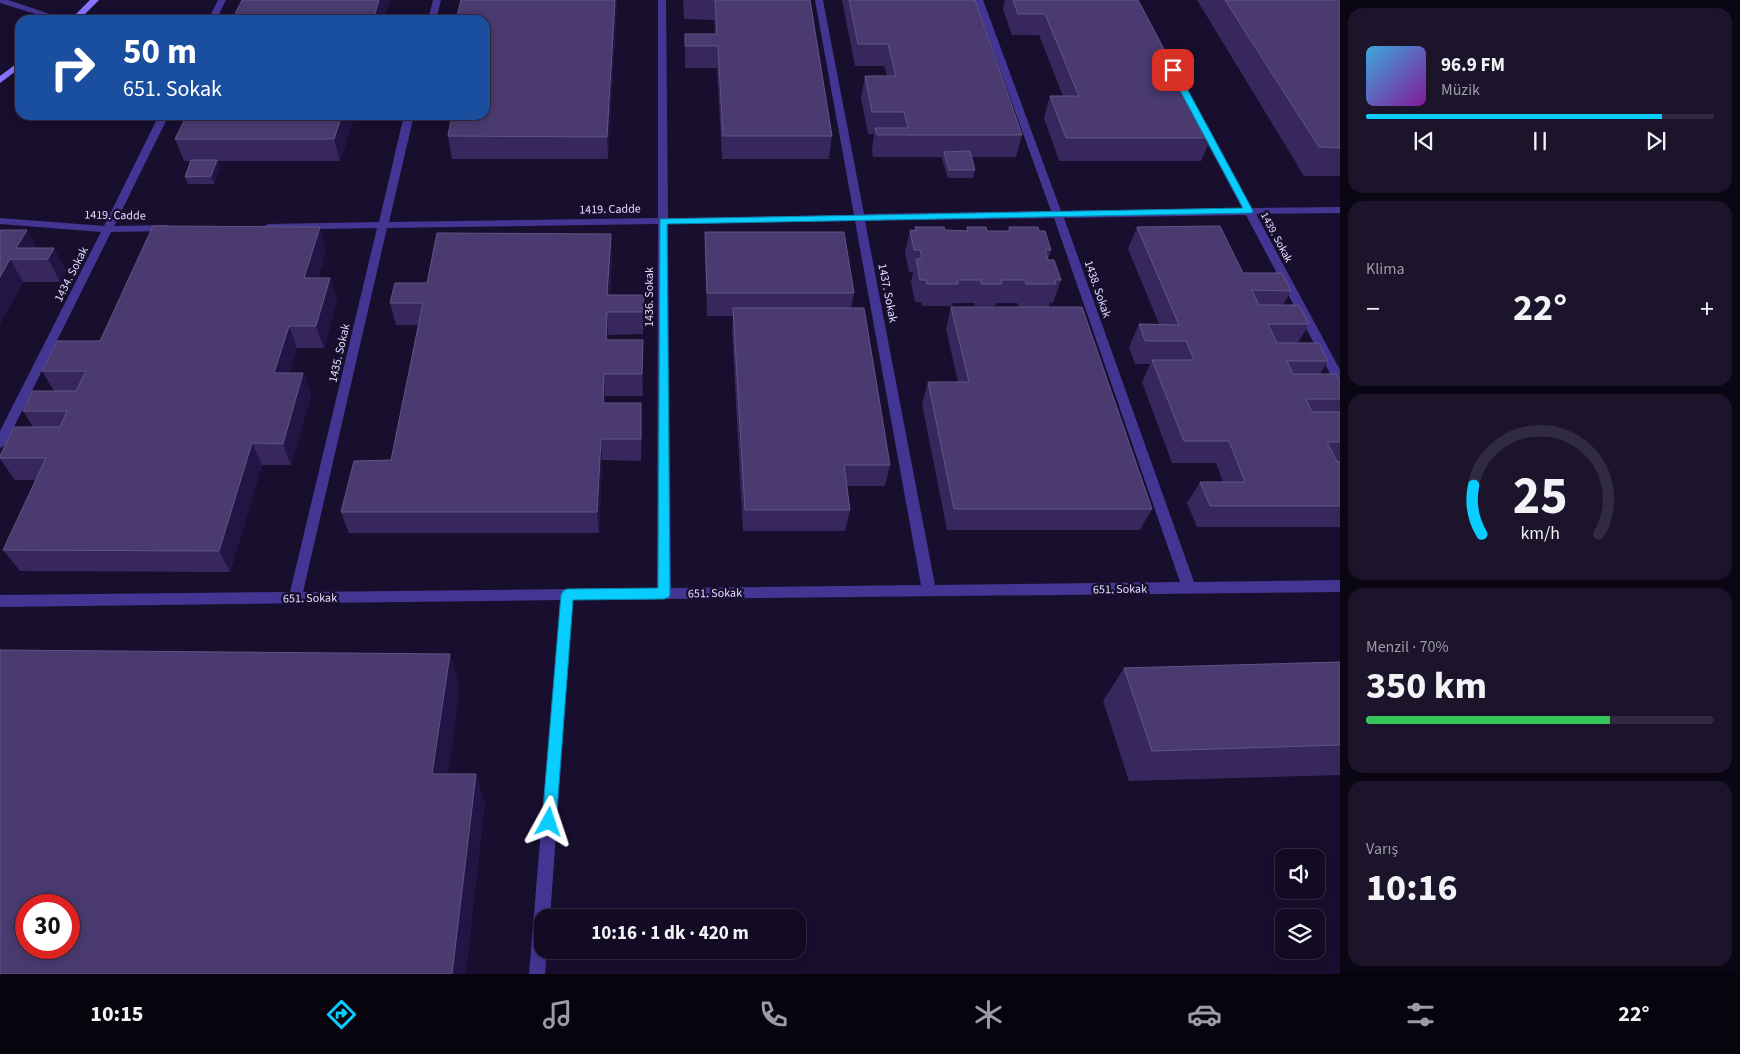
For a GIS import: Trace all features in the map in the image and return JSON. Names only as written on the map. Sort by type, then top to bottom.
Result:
[{"type":"main road","points":[[79,15],[95,0]]},
{"type":"main road","points":[[0,80],[15,68]]},
{"type":"street","points":[[0,0],[19,3],[51,15]]},
{"type":"street","points":[[214,15],[222,0]]},
{"type":"street","points":[[433,15],[437,0]]},
{"type":"street","name":"1436. Sokak","points":[[662,0],[664,594]]},
{"type":"street","name":"1437. Sokak","points":[[819,0],[929,591]]},
{"type":"street","name":"1438. Sokak","points":[[979,0],[1058,216],[1189,588]]},
{"type":"street","name":"1439. Sokak","points":[[1196,114],[1340,381]]},
{"type":"street","name":"1434. Sokak","points":[[0,443],[162,120]]},
{"type":"street","name":"1435. Sokak","points":[[295,598],[409,120]]},
{"type":"street","name":"1419. Cadde","points":[[258,227],[1058,216],[1340,210]]},
{"type":"street","name":"1419. Cadde","points":[[0,221],[107,229],[176,228]]},
{"type":"street","name":"651. Sokak","points":[[0,601],[1340,586]]},
{"type":"street","points":[[537,974],[567,595]]},
{"type":"building","points":[[242,0],[379,0],[374,15],[234,15]]},
{"type":"building","points":[[461,0],[615,0],[607,137],[448,136],[451,120],[490,120],[490,15],[457,15]]},
{"type":"building","points":[[715,0],[810,0],[832,136],[723,136],[718,46],[685,46],[685,34],[717,34]]},
{"type":"building","points":[[849,0],[975,0],[1022,135],[877,135],[875,128],[908,128],[904,112],[872,112],[865,76],[896,76],[888,44],[858,44]]},
{"type":"building","points":[[1013,0],[1138,0],[1211,138],[1066,138],[1050,96],[1079,96],[1045,14],[1018,14]]},
{"type":"building","points":[[1225,0],[1340,0],[1340,148],[1319,147]]},
{"type":"building","points":[[184,120],[340,120],[334,139],[175,139]]},
{"type":"building","points":[[970,151],[975,170],[949,170],[944,152]]},
{"type":"building","points":[[191,160],[217,160],[211,176],[185,177]]},
{"type":"building","points":[[153,226],[320,227],[304,278],[330,278],[316,326],[289,326],[274,373],[303,373],[283,444],[252,443],[219,551],[3,550],[46,458],[0,458],[0,456],[14,427],[60,427],[67,411],[23,411],[32,391],[76,391],[86,371],[42,371],[57,341],[100,341]]},
{"type":"building","points":[[1220,226],[1243,273],[1282,273],[1291,291],[1252,290],[1259,305],[1299,305],[1309,324],[1268,324],[1277,343],[1319,343],[1328,361],[1287,361],[1293,374],[1336,374],[1340,382],[1340,399],[1306,399],[1312,412],[1340,412],[1340,442],[1327,442],[1337,462],[1340,462],[1340,506],[1210,506],[1200,482],[1245,482],[1229,441],[1184,441],[1152,360],[1194,360],[1186,341],[1145,341],[1139,324],[1179,325],[1137,227]]},
{"type":"building","points":[[915,227],[944,227],[945,230],[968,231],[967,227],[986,227],[987,231],[1010,231],[1009,227],[1038,227],[1039,231],[1045,231],[1051,250],[1045,250],[1048,260],[1054,260],[1061,280],[1055,280],[1056,284],[1026,284],[1025,280],[1001,280],[1002,284],[981,284],[981,280],[957,280],[958,284],[927,284],[926,280],[920,280],[916,259],[922,259],[920,250],[914,250],[910,230],[916,231]]},
{"type":"building","points":[[0,230],[27,230],[16,248],[54,248],[48,259],[10,259],[0,277]]},
{"type":"building","points":[[705,232],[844,232],[854,293],[707,293]]},
{"type":"building","points":[[437,233],[611,234],[607,295],[644,295],[643,312],[607,312],[606,340],[643,340],[642,374],[604,374],[603,403],[641,403],[641,439],[601,439],[597,512],[341,512],[354,461],[391,460],[423,303],[390,303],[395,283],[427,283]]},
{"type":"building","points":[[951,307],[1082,307],[1152,509],[954,509],[928,382],[969,382]]},
{"type":"building","points":[[733,308],[864,308],[890,465],[844,465],[850,510],[745,510]]},
{"type":"building","points":[[0,650],[450,654],[432,774],[476,774],[452,974],[0,974]]},
{"type":"building","points":[[1340,662],[1340,745],[1152,751],[1124,668]]},
{"type":"route","points":[[549,822],[567,595],[664,594],[663,221],[1058,216],[1248,211],[1173,70]]}]
